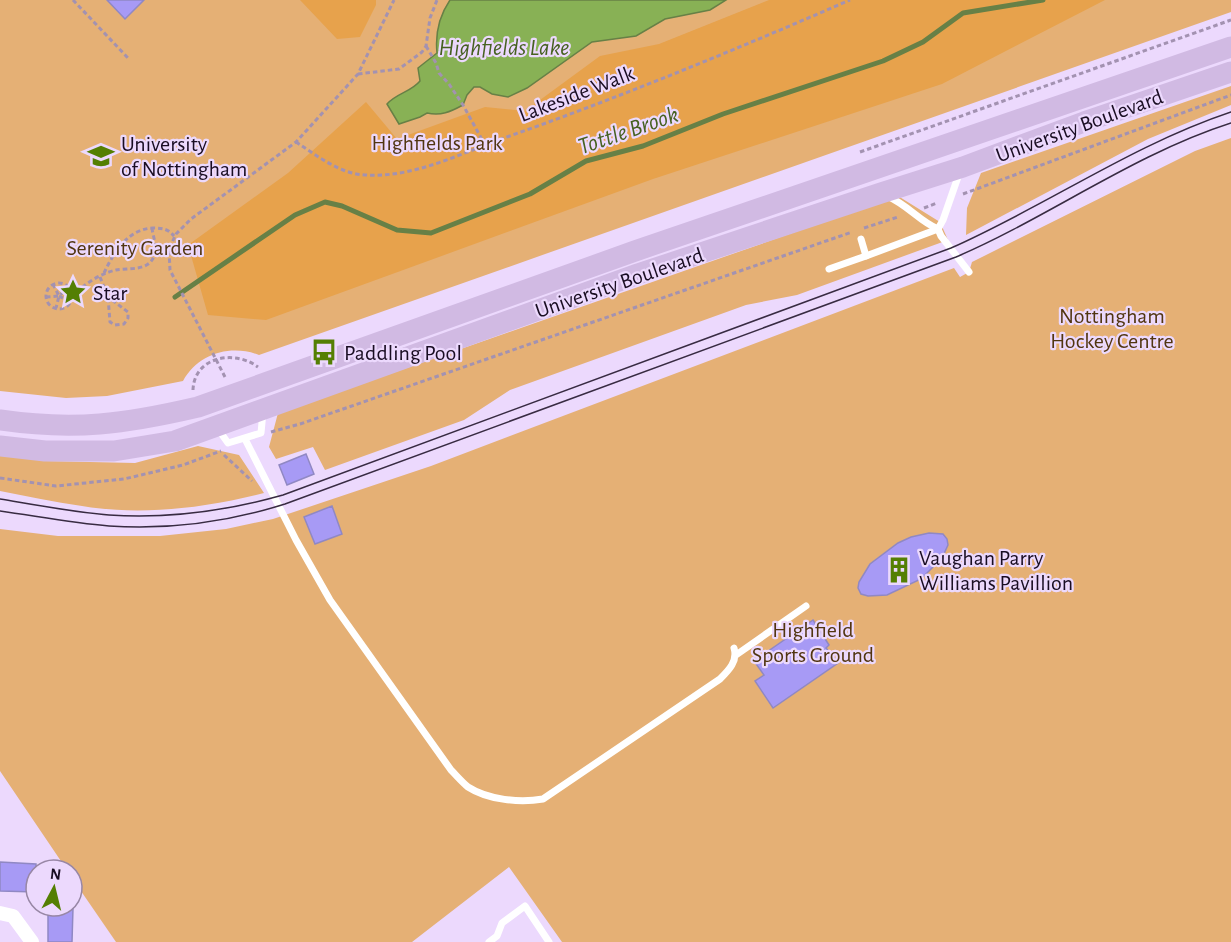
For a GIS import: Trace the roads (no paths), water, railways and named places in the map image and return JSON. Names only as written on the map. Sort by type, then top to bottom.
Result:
[{"type":"main road","name":"University Boulevard","points":[[0,420],[39,426],[102,425],[137,421],[198,408],[635,251],[1231,47]]},
{"type":"main road","name":"University Boulevard","points":[[0,446],[45,451],[114,451],[223,435],[263,410],[638,274],[963,167],[1084,122],[1231,72]]},
{"type":"street","points":[[0,913],[12,916],[32,942]]},
{"type":"lane","points":[[829,269],[938,229],[963,167]]},
{"type":"lane","points":[[881,193],[902,202],[928,225],[938,229],[969,272]]},
{"type":"lane","points":[[861,239],[866,256]]},
{"type":"lane","points":[[223,435],[245,439],[261,433],[263,410]]},
{"type":"lane","points":[[245,439],[330,600],[451,770],[469,787],[488,794],[527,801],[543,799],[720,679],[730,669],[735,652],[806,606]]},
{"type":"lane","points":[[489,942],[497,936],[502,923],[525,906],[549,942]]},
{"type":"water","name":"Highfields Lake","points":[[450,0],[726,0],[710,10],[665,19],[636,36],[592,42],[527,88],[508,97],[474,87],[467,95],[463,105],[441,114],[427,113],[399,124],[387,104],[420,81],[418,68],[437,53],[439,25]]},
{"type":"waterway","name":"Tottle Brook","points":[[175,297],[295,215],[325,202],[342,206],[397,230],[431,233],[530,194],[586,161],[643,146],[723,114],[883,61],[923,42],[963,13],[1043,0]]},
{"type":"tram line","points":[[0,499],[95,514],[153,516],[218,509],[283,495],[951,248],[1021,214],[1124,158],[1231,112]]},
{"type":"tram line","points":[[0,511],[95,525],[153,527],[220,520],[285,504],[956,257],[1025,224],[1160,151],[1231,123]]},
{"type":"place","name":"University of Nottingham","points":[[101,156]]},
{"type":"place","name":"Star","points":[[73,292]]},
{"type":"place","name":"Paddling Pool","points":[[324,352]]},
{"type":"place","name":"Vaughan Parry Williams Pavillion","points":[[899,570]]},
{"type":"park label","name":"Highfields Park","points":[[437,142]]},
{"type":"park label","name":"Serenity Garden","points":[[135,247]]},
{"type":"park label","name":"Nottingham Hockey Centre","points":[[1112,328]]},
{"type":"park label","name":"Highfield Sports Ground","points":[[813,642]]}]
